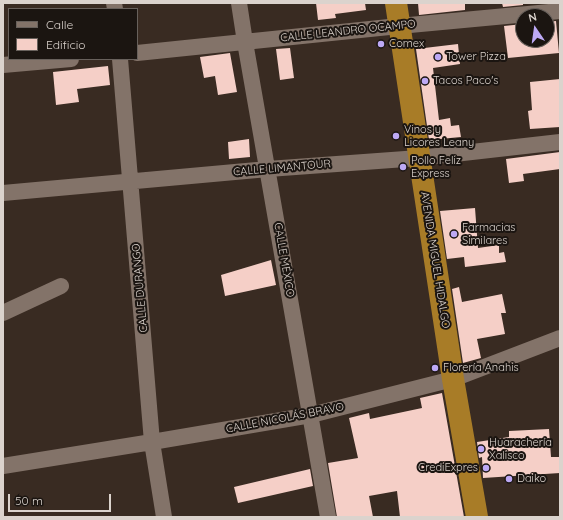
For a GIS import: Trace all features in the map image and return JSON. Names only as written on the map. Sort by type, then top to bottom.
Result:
[{"type":"highway","name":"AVENIDA MIGUEL HIDALGO","points":[[396,3],[453,378],[477,517]]},
{"type":"street","name":"CALLE MÉXICO","points":[[239,3],[328,517]]},
{"type":"street","name":"CALLE LEANDRO OCAMPO","points":[[138,53],[560,11]]},
{"type":"street","points":[[3,65],[60,60]]},
{"type":"street","name":"CALLE DURANGO","points":[[120,60],[152,442],[164,517]]},
{"type":"street","name":"CALLE LIMANTOUR","points":[[3,193],[268,169],[419,158],[560,142]]},
{"type":"street","points":[[3,313],[61,286]]},
{"type":"street","name":"CALLE NICOLÁS BRAVO","points":[[3,466],[311,415],[453,378],[560,338]]},
{"type":"building","points":[[316,3],[365,3],[366,10],[335,14],[336,18],[318,20]]},
{"type":"building","points":[[418,3],[465,3],[465,10],[419,15]]},
{"type":"building","points":[[502,3],[523,3],[523,5],[503,7]]},
{"type":"building","points":[[555,21],[559,53],[508,58],[504,26],[515,25],[515,48],[555,48]]},
{"type":"building","points":[[458,44],[460,64],[433,68],[439,120],[450,118],[451,126],[459,125],[461,137],[429,140],[416,49]]},
{"type":"building","points":[[290,48],[294,78],[280,80],[276,49]]},
{"type":"building","points":[[230,53],[237,92],[218,95],[215,76],[204,78],[200,57]]},
{"type":"building","points":[[108,66],[110,85],[77,89],[79,102],[56,105],[53,72]]},
{"type":"building","points":[[560,79],[560,127],[530,129],[528,111],[532,110],[530,82]]},
{"type":"building","points":[[249,139],[250,157],[229,159],[228,142]]},
{"type":"building","points":[[560,152],[560,169],[523,174],[524,181],[509,183],[506,159]]},
{"type":"building","points":[[475,208],[478,248],[499,245],[499,253],[504,252],[506,262],[465,267],[464,257],[447,259],[440,211]]},
{"type":"building","points":[[271,260],[276,285],[225,296],[221,275]]},
{"type":"building","points":[[459,287],[462,302],[502,294],[506,313],[501,313],[505,334],[477,339],[481,358],[463,363],[452,289]]},
{"type":"building","points":[[442,393],[464,517],[400,517],[397,491],[369,496],[373,517],[337,517],[328,463],[358,458],[349,418],[369,413],[370,419],[422,408],[420,398]]},
{"type":"building","points":[[549,429],[551,457],[560,457],[560,473],[483,478],[482,457],[479,458],[477,442],[509,437],[509,431]]},
{"type":"building","points":[[310,469],[313,486],[238,503],[234,487]]},
{"type":"place","name":"Comex","points":[[381,44]]},
{"type":"place","name":"Tower Pizza","points":[[438,57]]},
{"type":"place","name":"Tacos Paco's","points":[[425,81]]},
{"type":"place","name":"Vinos y Licores Leany","points":[[396,136]]},
{"type":"place","name":"Pollo Feliz Express","points":[[403,167]]},
{"type":"place","name":"Farmacias Similares","points":[[454,234]]},
{"type":"place","name":"Florería Anahis","points":[[435,368]]},
{"type":"place","name":"Huarachería Xalisco","points":[[481,449]]},
{"type":"place","name":"CrediExpres","points":[[486,468]]},
{"type":"place","name":"Daiko","points":[[509,479]]}]
